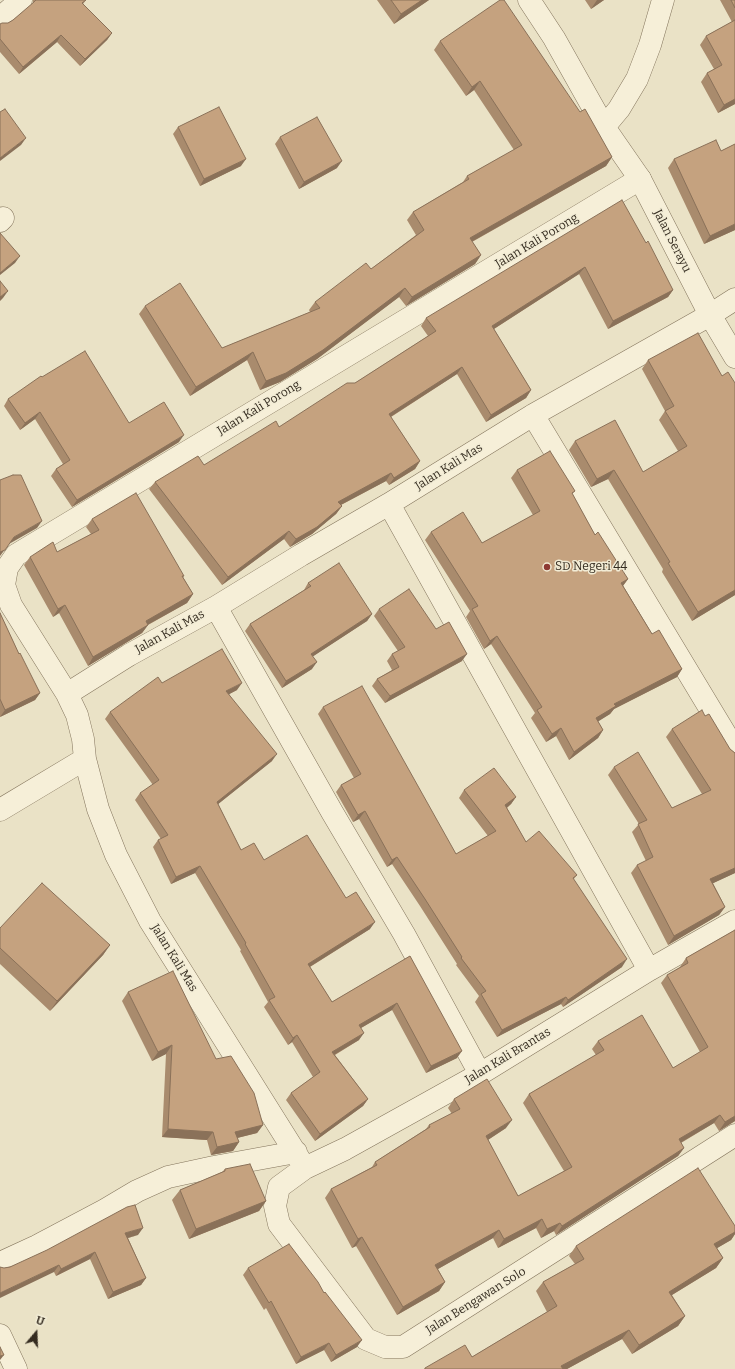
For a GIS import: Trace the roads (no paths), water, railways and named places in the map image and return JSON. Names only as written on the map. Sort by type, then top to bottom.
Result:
[{"type":"street","points":[[0,18],[21,0]]},
{"type":"street","name":"Jalan Serayu","points":[[529,0],[554,38],[604,127],[640,179],[710,315],[735,357]]},
{"type":"street","points":[[604,127],[619,109],[637,79],[650,44],[663,0]]},
{"type":"street","name":"Jalan Kali Porong","points":[[67,694],[11,605],[4,585],[7,568],[16,555],[640,179]]},
{"type":"street","name":"Jalan Kali Mas","points":[[300,1160],[150,921],[116,855],[98,809],[85,759],[83,739],[77,715],[67,694],[129,655],[216,608],[533,415],[710,315],[735,299]]},
{"type":"street","points":[[533,415],[735,750]]},
{"type":"street","points":[[388,504],[649,970]]},
{"type":"street","points":[[216,608],[332,812],[404,934],[480,1074]]},
{"type":"street","points":[[0,810],[85,759]]},
{"type":"street","name":"Jalan Kali Brantas","points":[[279,1187],[300,1160],[345,1149],[480,1074],[649,970],[735,921]]},
{"type":"street","name":"Jalan Bengawan Solo","points":[[279,1187],[275,1206],[279,1224],[366,1339],[385,1347],[403,1347],[735,1135]]},
{"type":"street","points":[[0,1263],[37,1246],[105,1210],[137,1191],[168,1177],[214,1167],[300,1160]]},
{"type":"street","points":[[0,1335],[16,1369]]},
{"type":"place","name":"SD Negeri 44","points":[[547,567]]}]
